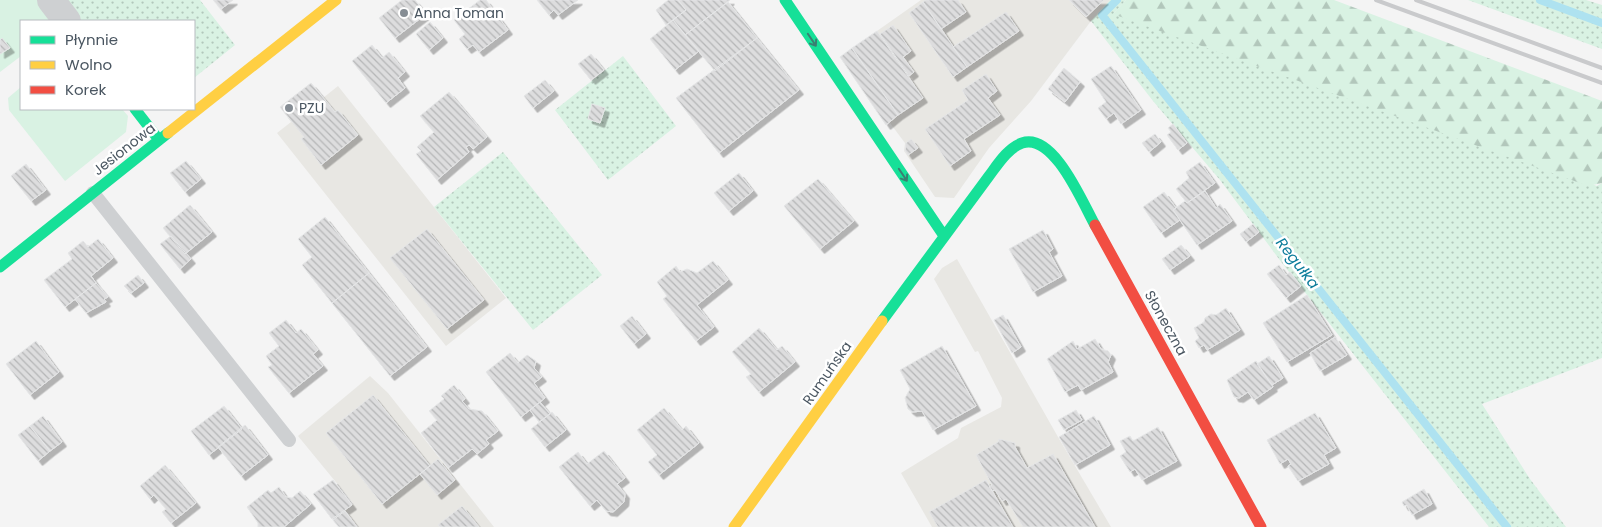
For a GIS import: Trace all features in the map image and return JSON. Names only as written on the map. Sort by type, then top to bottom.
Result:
[{"type":"street","points":[[51,0],[67,20]]},
{"type":"street","name":"Jesionowa","points":[[0,267],[336,0]]},
{"type":"street","points":[[785,0],[944,236]]},
{"type":"street","points":[[136,110],[159,140]]},
{"type":"street","name":"Rumuńska","points":[[734,527],[944,236],[1010,152],[1023,143],[1034,142]]},
{"type":"street","name":"Słoneczna","points":[[1034,142],[1048,150],[1061,164],[1261,527]]},
{"type":"lane","points":[[93,193],[289,440]]},
{"type":"shaded area","points":[[921,0],[1110,0],[1091,21],[1031,101],[989,148],[954,198],[935,197],[904,151],[905,143],[890,123],[886,125],[840,57]]},
{"type":"shaded area","points":[[311,83],[323,98],[338,86],[506,298],[446,346],[277,133],[291,122],[280,107]]},
{"type":"shaded area","points":[[957,259],[1111,527],[932,527],[901,473],[958,438],[961,428],[1001,407],[1002,398],[978,351],[975,352],[934,279],[942,268]]},
{"type":"shaded area","points":[[370,376],[388,393],[494,527],[358,527],[345,510],[353,503],[298,436]]},
{"type":"green space","points":[[0,0],[39,0],[54,20],[20,20],[20,57],[0,72]]},
{"type":"green space","points":[[64,0],[200,0],[235,45],[195,77],[195,20],[79,20]]},
{"type":"green space","points":[[1110,0],[1126,0],[1114,13],[1597,186],[1602,183],[1602,358],[1482,404],[1530,479],[1566,527],[1489,527],[1282,263],[1220,180],[1153,101],[1091,21]]},
{"type":"green space","points":[[1126,0],[1334,0],[1602,101],[1602,183],[1588,186],[1113,14]]},
{"type":"green space","points":[[1468,0],[1586,0],[1602,5],[1602,49]]},
{"type":"green space","points":[[623,56],[676,126],[608,180],[555,110]]},
{"type":"green space","points":[[20,88],[20,110],[123,110],[128,116],[126,132],[65,181],[9,110],[8,98]]},
{"type":"green space","points":[[503,152],[602,275],[533,330],[434,207]]},
{"type":"building","points":[[213,0],[233,0],[221,9]]},
{"type":"building","points":[[402,0],[415,0],[426,14],[395,38],[379,18]]},
{"type":"building","points":[[480,0],[486,0],[508,30],[479,52],[473,45],[467,49],[459,39],[465,34],[454,20]]},
{"type":"building","points":[[537,0],[578,0],[558,15],[554,10],[549,15]]},
{"type":"building","points":[[668,0],[678,0],[686,10],[666,25],[656,10]]},
{"type":"building","points":[[678,0],[730,0],[685,35],[673,20],[686,10]]},
{"type":"building","points":[[926,0],[958,0],[966,12],[941,29],[923,2]]},
{"type":"building","points":[[1069,0],[1104,0],[1086,17]]},
{"type":"building","points":[[728,2],[757,38],[715,71],[685,35]]},
{"type":"building","points":[[923,2],[967,67],[953,77],[909,13]]},
{"type":"building","points":[[1006,12],[1019,31],[967,67],[953,47]]},
{"type":"building","points":[[673,20],[699,51],[675,70],[650,39]]},
{"type":"building","points":[[430,22],[443,38],[429,50],[416,34]]},
{"type":"building","points":[[893,25],[911,51],[903,57],[914,72],[909,76],[880,34]]},
{"type":"building","points":[[877,31],[923,98],[898,115],[852,48]]},
{"type":"building","points":[[2,38],[10,48],[0,54],[0,40]]},
{"type":"building","points":[[757,38],[799,90],[719,153],[676,98]]},
{"type":"building","points":[[372,45],[382,58],[389,52],[405,72],[398,78],[405,88],[386,103],[352,61]]},
{"type":"building","points":[[852,48],[898,115],[886,125],[840,57]]},
{"type":"building","points":[[591,54],[604,70],[591,80],[578,64]]},
{"type":"building","points":[[1111,66],[1141,110],[1121,124],[1114,113],[1106,119],[1098,108],[1106,102],[1091,79]]},
{"type":"building","points":[[1064,68],[1080,82],[1065,102],[1048,89]]},
{"type":"building","points":[[986,74],[997,91],[988,98],[1000,115],[964,139],[971,151],[950,166],[925,129],[968,100],[962,90]]},
{"type":"building","points":[[545,80],[554,91],[533,108],[524,96]]},
{"type":"building","points":[[311,83],[335,112],[338,110],[358,135],[321,165],[301,139],[304,137],[280,107]]},
{"type":"building","points":[[449,92],[487,137],[473,149],[469,145],[466,147],[469,152],[437,180],[416,154],[421,151],[417,147],[434,132],[420,116]]},
{"type":"building","points":[[592,104],[605,108],[600,123],[588,119]]},
{"type":"building","points":[[1173,124],[1187,143],[1178,150],[1167,135],[1171,132],[1168,128]]},
{"type":"building","points":[[1155,134],[1161,142],[1149,152],[1142,143]]},
{"type":"building","points":[[911,139],[918,148],[908,155],[905,151],[906,143]]},
{"type":"building","points":[[186,161],[201,179],[185,192],[170,173]]},
{"type":"building","points":[[1200,162],[1215,183],[1187,203],[1176,189],[1189,178],[1186,172]]},
{"type":"building","points":[[26,164],[46,190],[31,201],[11,176]]},
{"type":"building","points":[[739,173],[753,191],[729,211],[714,193]]},
{"type":"building","points":[[818,179],[854,221],[820,249],[784,206]]},
{"type":"building","points":[[1205,191],[1216,208],[1220,204],[1232,221],[1197,245],[1173,210],[1185,201],[1187,203]]},
{"type":"building","points":[[1164,192],[1176,208],[1173,210],[1180,220],[1161,233],[1143,207]]},
{"type":"building","points":[[190,205],[212,232],[185,254],[163,228]]},
{"type":"building","points":[[325,217],[369,273],[332,303],[302,265],[312,257],[298,239]]},
{"type":"building","points":[[1253,224],[1259,232],[1246,242],[1240,234]]},
{"type":"building","points":[[427,229],[484,300],[447,329],[390,258]]},
{"type":"building","points":[[1043,230],[1053,249],[1049,252],[1062,276],[1033,292],[1009,249]]},
{"type":"building","points":[[171,236],[191,259],[180,269],[160,244]]},
{"type":"building","points":[[98,239],[113,258],[91,276],[96,283],[65,307],[44,280],[72,259],[68,253],[83,241],[88,247]]},
{"type":"building","points":[[1181,245],[1190,256],[1170,270],[1162,259]]},
{"type":"building","points":[[713,261],[728,280],[697,305],[714,327],[696,341],[663,299],[667,296],[657,282],[676,266],[680,272],[687,269],[697,273]]},
{"type":"building","points":[[1279,265],[1286,275],[1290,272],[1301,286],[1286,298],[1267,274]]},
{"type":"building","points":[[369,273],[427,347],[390,376],[332,303]]},
{"type":"building","points":[[138,275],[144,283],[131,293],[124,286]]},
{"type":"building","points":[[96,283],[108,297],[104,299],[106,302],[86,313],[75,299]]},
{"type":"building","points":[[1307,295],[1332,335],[1287,362],[1263,323]]},
{"type":"building","points":[[1226,308],[1240,330],[1207,350],[1204,345],[1199,348],[1195,341],[1199,338],[1194,328],[1204,322],[1205,318],[1211,314],[1216,315]]},
{"type":"building","points":[[1003,315],[1021,347],[1012,353],[994,320]]},
{"type":"building","points":[[632,316],[646,334],[634,344],[620,326]]},
{"type":"building","points":[[286,320],[296,333],[301,329],[318,350],[313,354],[323,366],[289,393],[268,367],[272,365],[266,356],[279,346],[269,333]]},
{"type":"building","points":[[759,328],[777,350],[782,346],[795,362],[759,392],[746,377],[751,374],[732,352]]},
{"type":"building","points":[[1335,337],[1347,355],[1320,371],[1310,353]]},
{"type":"building","points":[[1095,339],[1101,349],[1108,351],[1111,355],[1108,362],[1113,372],[1081,390],[1078,385],[1065,392],[1047,359],[1073,341],[1077,349]]},
{"type":"building","points":[[36,341],[59,372],[30,395],[6,364]]},
{"type":"building","points":[[942,346],[976,406],[933,430],[922,411],[912,412],[908,409],[905,398],[910,389],[900,370]]},
{"type":"building","points":[[510,353],[518,363],[527,355],[536,361],[534,368],[542,377],[534,383],[545,398],[521,417],[486,372]]},
{"type":"building","points":[[1269,356],[1283,378],[1272,385],[1257,364]]},
{"type":"building","points":[[1256,361],[1273,387],[1254,400],[1248,392],[1239,398],[1234,397],[1227,380]]},
{"type":"building","points":[[454,385],[465,399],[462,401],[469,409],[482,411],[498,431],[486,440],[489,444],[477,454],[472,449],[448,468],[421,433],[437,420],[429,411],[444,399],[441,396]]},
{"type":"building","points":[[373,395],[430,466],[382,504],[326,433]]},
{"type":"building","points":[[540,402],[550,414],[539,422],[530,410]]},
{"type":"building","points":[[224,406],[242,429],[209,455],[191,431]]},
{"type":"building","points":[[664,408],[682,430],[686,426],[699,443],[659,475],[648,462],[657,455],[637,430]]},
{"type":"building","points":[[1076,410],[1082,420],[1064,430],[1058,420]]},
{"type":"building","points":[[552,412],[566,430],[545,447],[531,429]]},
{"type":"building","points":[[1315,413],[1336,448],[1324,455],[1329,464],[1298,481],[1288,466],[1291,464],[1288,459],[1280,464],[1267,440]]},
{"type":"building","points":[[43,416],[62,442],[50,451],[30,426]]},
{"type":"building","points":[[1094,416],[1110,445],[1075,465],[1059,437]]},
{"type":"building","points":[[245,425],[268,455],[241,476],[218,447]]},
{"type":"building","points":[[30,426],[50,451],[38,461],[18,435]]},
{"type":"building","points":[[1158,427],[1177,461],[1142,480],[1135,469],[1130,472],[1120,456],[1126,452],[1120,441],[1130,436],[1133,441]]},
{"type":"building","points":[[999,439],[1015,443],[1015,447],[1027,468],[1053,454],[1095,527],[1023,527],[1006,499],[1002,501],[995,490],[992,491],[989,487],[992,485],[976,455],[998,442]]},
{"type":"building","points":[[604,451],[625,478],[617,484],[625,494],[624,502],[613,512],[606,511],[597,500],[590,506],[559,467],[578,452],[587,464]]},
{"type":"building","points":[[438,459],[455,480],[437,495],[420,474]]},
{"type":"building","points":[[165,465],[196,503],[171,523],[162,512],[166,509],[154,495],[150,499],[140,486]]},
{"type":"building","points":[[333,480],[352,505],[332,519],[313,494]]},
{"type":"building","points":[[986,480],[1013,527],[938,527],[929,512]]},
{"type":"building","points":[[279,487],[286,497],[292,498],[300,491],[311,504],[284,527],[258,527],[258,523],[247,507],[268,490],[271,493]]},
{"type":"building","points":[[1424,489],[1432,504],[1412,515],[1407,505],[1404,506],[1402,502]]},
{"type":"building","points":[[462,506],[479,527],[440,527],[438,525]]},
{"type":"building","points":[[345,511],[357,527],[339,527],[333,520]]},
{"type":"waterway","name":"Regułka","points":[[1117,0],[1102,15],[1507,527]]},
{"type":"waterway","points":[[1540,0],[1602,23]]},
{"type":"railway","points":[[1376,0],[1602,83]]},
{"type":"railway","points":[[1416,0],[1602,68]]},
{"type":"traffic: fast","points":[[785,0],[944,236]]},
{"type":"traffic: fast","points":[[136,110],[159,140]]},
{"type":"traffic: fast","points":[[0,267],[168,133]]},
{"type":"traffic: fast","points":[[882,321],[1000,162],[1017,145],[1034,143],[1045,148],[1056,159],[1075,187],[1095,225]]},
{"type":"traffic: slow","points":[[168,133],[336,0]]},
{"type":"traffic: slow","points":[[734,527],[882,321]]},
{"type":"traffic: jam","points":[[1095,225],[1261,527]]},
{"type":"place","name":"Anna Toman","points":[[404,13]]},
{"type":"place","name":"PZU","points":[[289,108]]}]
